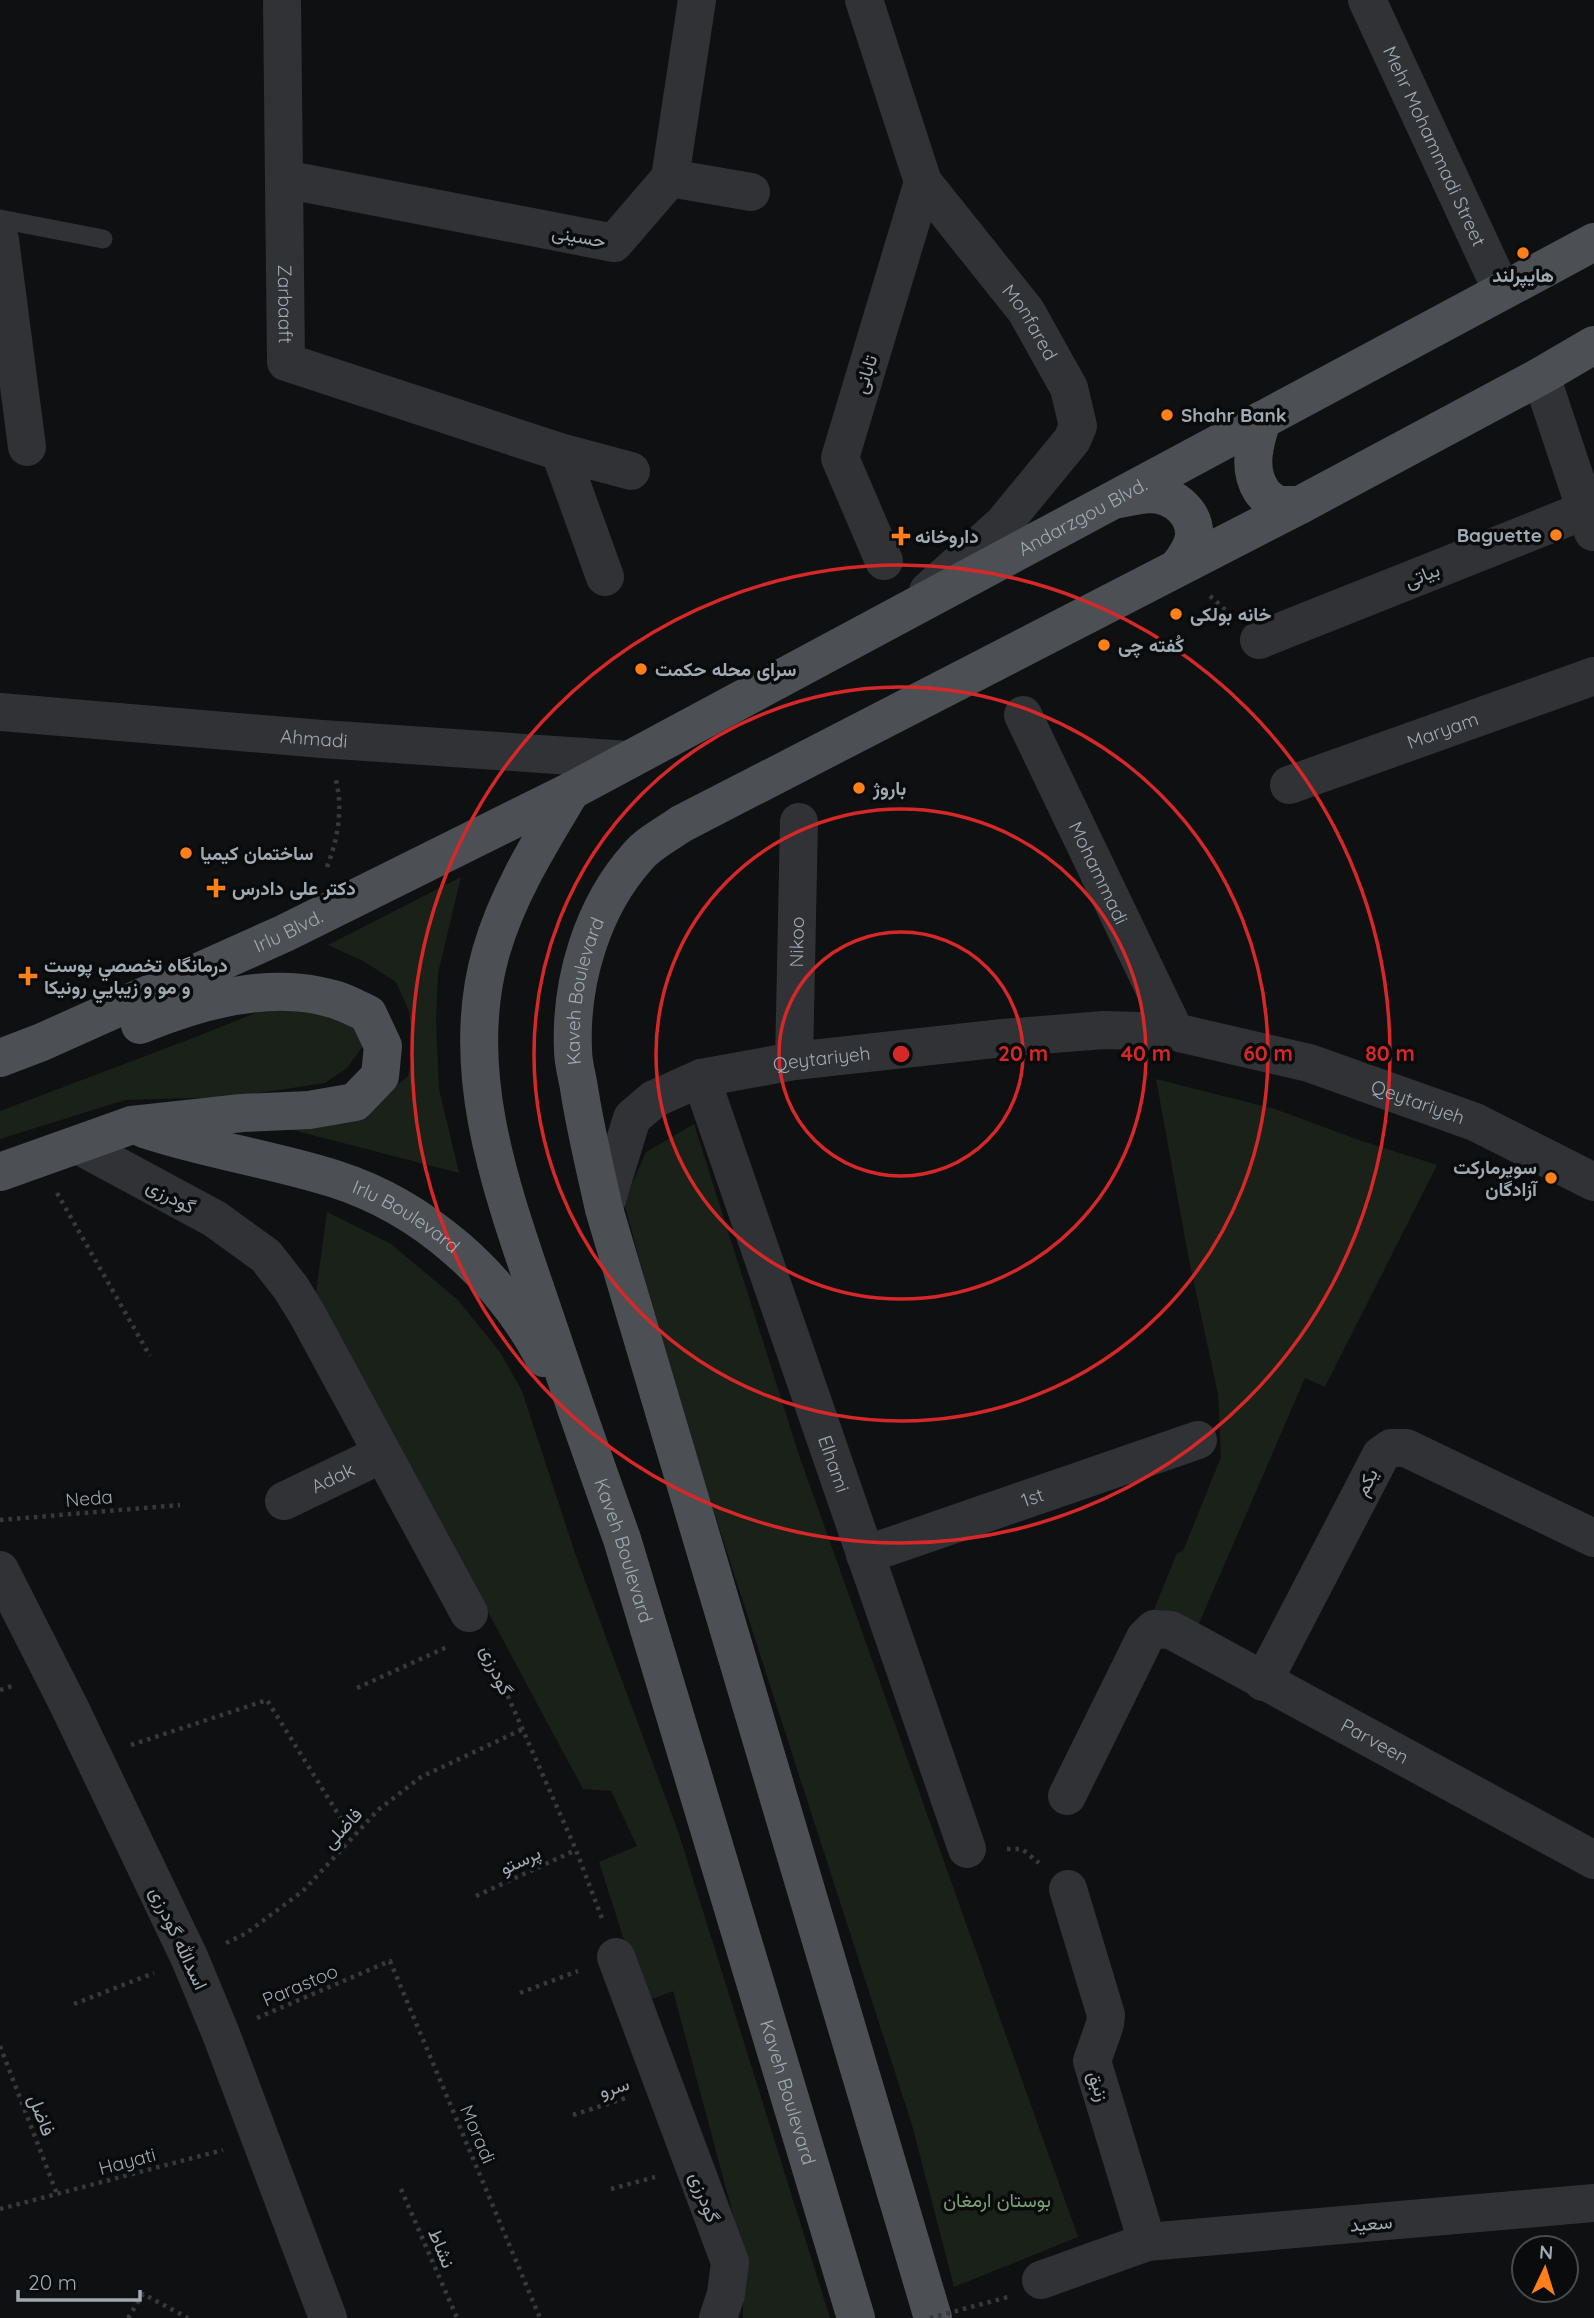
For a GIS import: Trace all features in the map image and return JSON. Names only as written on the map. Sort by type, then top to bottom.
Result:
[{"type":"main road","name":"Andarzgou Blvd.","points":[[571,791],[1594,242]]},
{"type":"main road","points":[[1178,567],[1300,505],[1594,345]]},
{"type":"main road","points":[[1262,420],[1253,447],[1254,470],[1261,491],[1278,505],[1300,505]]},
{"type":"main road","points":[[1111,501],[1153,494],[1168,497],[1179,504],[1189,514],[1194,528],[1194,540],[1178,567]]},
{"type":"main road","name":"Kaveh Boulevard","points":[[932,2318],[604,1209],[585,1128],[573,1051],[574,1007],[582,964],[595,924],[614,887],[639,854],[681,824],[1178,567]]},
{"type":"main road","name":"Kaveh Boulevard","points":[[571,791],[527,864],[509,901],[491,953],[481,1005],[480,1052],[484,1100],[493,1153],[508,1208],[622,1539],[856,2318]]},
{"type":"main road","name":"Irlu Blvd.","points":[[0,1058],[42,1042],[285,933],[571,791]]},
{"type":"main road","points":[[0,1172],[132,1125],[242,1113],[309,1110],[355,1102],[380,1076],[383,1046],[368,1014],[333,999],[288,992],[237,996],[181,1008],[114,1036],[42,1042]]},
{"type":"main road","name":"Irlu Boulevard","points":[[132,1125],[188,1143],[336,1179],[393,1203],[445,1238],[504,1297],[540,1350],[585,1437]]},
{"type":"street","name":"Zarbaaft","points":[[282,0],[286,362],[560,452],[631,471]]},
{"type":"street","points":[[696,0],[670,178],[751,192]]},
{"type":"street","name":"Monfared","points":[[864,0],[923,182],[1026,311],[1069,388],[1078,426],[1072,440],[1003,524],[907,610]]},
{"type":"street","name":"Mehr Mohammadi Street","points":[[1367,0],[1502,291]]},
{"type":"street","name":"حسینی","points":[[284,179],[614,243],[670,178]]},
{"type":"street","name":"تابانی","points":[[884,561],[840,458],[923,182]]},
{"type":"street","points":[[0,240],[6,337],[27,447]]},
{"type":"street","points":[[1541,376],[1590,522]]},
{"type":"street","points":[[560,452],[605,577]]},
{"type":"street","name":"بیاتی","points":[[1259,640],[1590,522]]},
{"type":"street","name":"Maryam","points":[[1289,785],[1594,676]]},
{"type":"street","name":"Ahmadi","points":[[0,712],[322,739],[628,760]]},
{"type":"street","name":"Mohammadi","points":[[1023,715],[1175,1032]]},
{"type":"street","name":"Nikoo","points":[[794,1061],[799,822]]},
{"type":"street","name":"Qeytariyeh","points":[[604,1209],[632,1118],[654,1098],[701,1078],[794,1061],[1104,1030],[1175,1032],[1309,1063],[1475,1122],[1594,1182]]},
{"type":"street","name":"Elhami","points":[[701,1078],[967,1849]]},
{"type":"street","name":"گودرزی","points":[[78,1145],[215,1219],[266,1256],[292,1288],[307,1314],[475,1623]]},
{"type":"street","name":"1st","points":[[865,1555],[1198,1440]]},
{"type":"street","name":"یکم","points":[[1263,1682],[1381,1455],[1391,1448],[1406,1448],[1594,1538]]},
{"type":"street","name":"Adak","points":[[284,1501],[382,1454]]},
{"type":"street","name":"اسدالله گودرزی","points":[[0,1570],[190,1959],[328,2318]]},
{"type":"street","name":"Parveen","points":[[1067,1796],[1144,1638],[1154,1629],[1171,1630],[1594,1860]]},
{"type":"street","name":"زنبق","points":[[1068,1889],[1106,2015],[1092,2061],[1147,2242]]},
{"type":"street","name":"گودرزی","points":[[616,1957],[730,2262],[726,2294],[718,2318]]},
{"type":"street","name":"سعید","points":[[1025,2289],[1147,2242],[1594,2203]]},
{"type":"lane","points":[[0,219],[103,239]]},
{"type":"path","points":[[1178,567],[1259,640]]},
{"type":"path","points":[[322,739],[334,769],[339,794],[339,826],[328,866],[323,874]]},
{"type":"path","points":[[38,1159],[150,1356]]},
{"type":"path","name":"Neda","points":[[0,1520],[180,1505]]},
{"type":"path","points":[[357,1688],[475,1623]]},
{"type":"path","name":"گودرزی","points":[[475,1623],[576,1850],[616,1957]]},
{"type":"path","points":[[94,1758],[267,1700],[353,1838]]},
{"type":"path","name":"فاضلی","points":[[74,2004],[190,1959],[245,1934],[303,1891],[379,1810],[421,1777],[523,1729]]},
{"type":"path","points":[[967,1849],[1022,1849],[1068,1889]]},
{"type":"path","name":"پرستو","points":[[475,1896],[576,1850]]},
{"type":"path","points":[[520,1993],[616,1957]]},
{"type":"path","name":"Parastoo","points":[[221,2034],[390,1961]]},
{"type":"path","name":"Moradi","points":[[390,1961],[540,2318]]},
{"type":"path","name":"فاضل","points":[[0,2046],[57,2194]]},
{"type":"path","name":"سرو","points":[[573,2115],[663,2087]]},
{"type":"path","name":"Hayati","points":[[0,2209],[261,2139]]},
{"type":"path","name":"نشاط","points":[[401,2189],[457,2318]]},
{"type":"path","points":[[932,2318],[1025,2289]]},
{"type":"path","points":[[128,2318],[143,2294],[188,2318]]},
{"type":"green space","points":[[461,877],[438,973],[436,1023],[439,1089],[459,1173],[285,1128],[366,1111],[408,1076],[413,1052],[409,1011],[396,982],[363,961],[328,945]]},
{"type":"green space","points":[[278,1004],[356,1025],[363,1046],[347,1068],[325,1083],[233,1097],[125,1100],[0,1139],[0,1111]]},
{"type":"green space","points":[[1156,1079],[1275,1109],[1437,1165],[1325,1387],[1305,1378],[1194,1635],[1151,1617],[1177,1553],[1183,1551],[1221,1457],[1218,1394],[1189,1260]]},
{"type":"green space","name":"بوستان ارمغان","points":[[694,1124],[799,1455],[1078,2237],[954,2287],[912,2125],[674,1388],[624,1202],[646,1152]]},
{"type":"green space","points":[[327,1212],[391,1244],[458,1300],[500,1352],[522,1391],[577,1559],[678,1831],[830,2318],[743,2318],[742,2248],[673,1991],[644,2002],[599,1862],[637,1846],[611,1791],[583,1789],[316,1292]]},
{"type":"place","name":"هایپرلند","points":[[1523,253]]},
{"type":"place","name":"Shahr Bank","points":[[1167,415]]},
{"type":"place","name":"Baguette","points":[[1556,535]]},
{"type":"place","name":"داروخانه","points":[[901,536]]},
{"type":"place","name":"خانه بولکی","points":[[1176,614]]},
{"type":"place","name":"کُفته چی","points":[[1104,645]]},
{"type":"place","name":"سرای محله حکمت","points":[[641,669]]},
{"type":"place","name":"باروژ","points":[[859,788]]},
{"type":"place","name":"ساختمان کیمیا","points":[[186,853]]},
{"type":"place","name":"دکتر علی دادرس","points":[[216,888]]},
{"type":"place","name":"درمانگاه تخصصي پوست و مو و زيبايي رونيكا","points":[[28,976]]},
{"type":"place","name":"سوپرمارکت آزادگان","points":[[1551,1178]]}]
